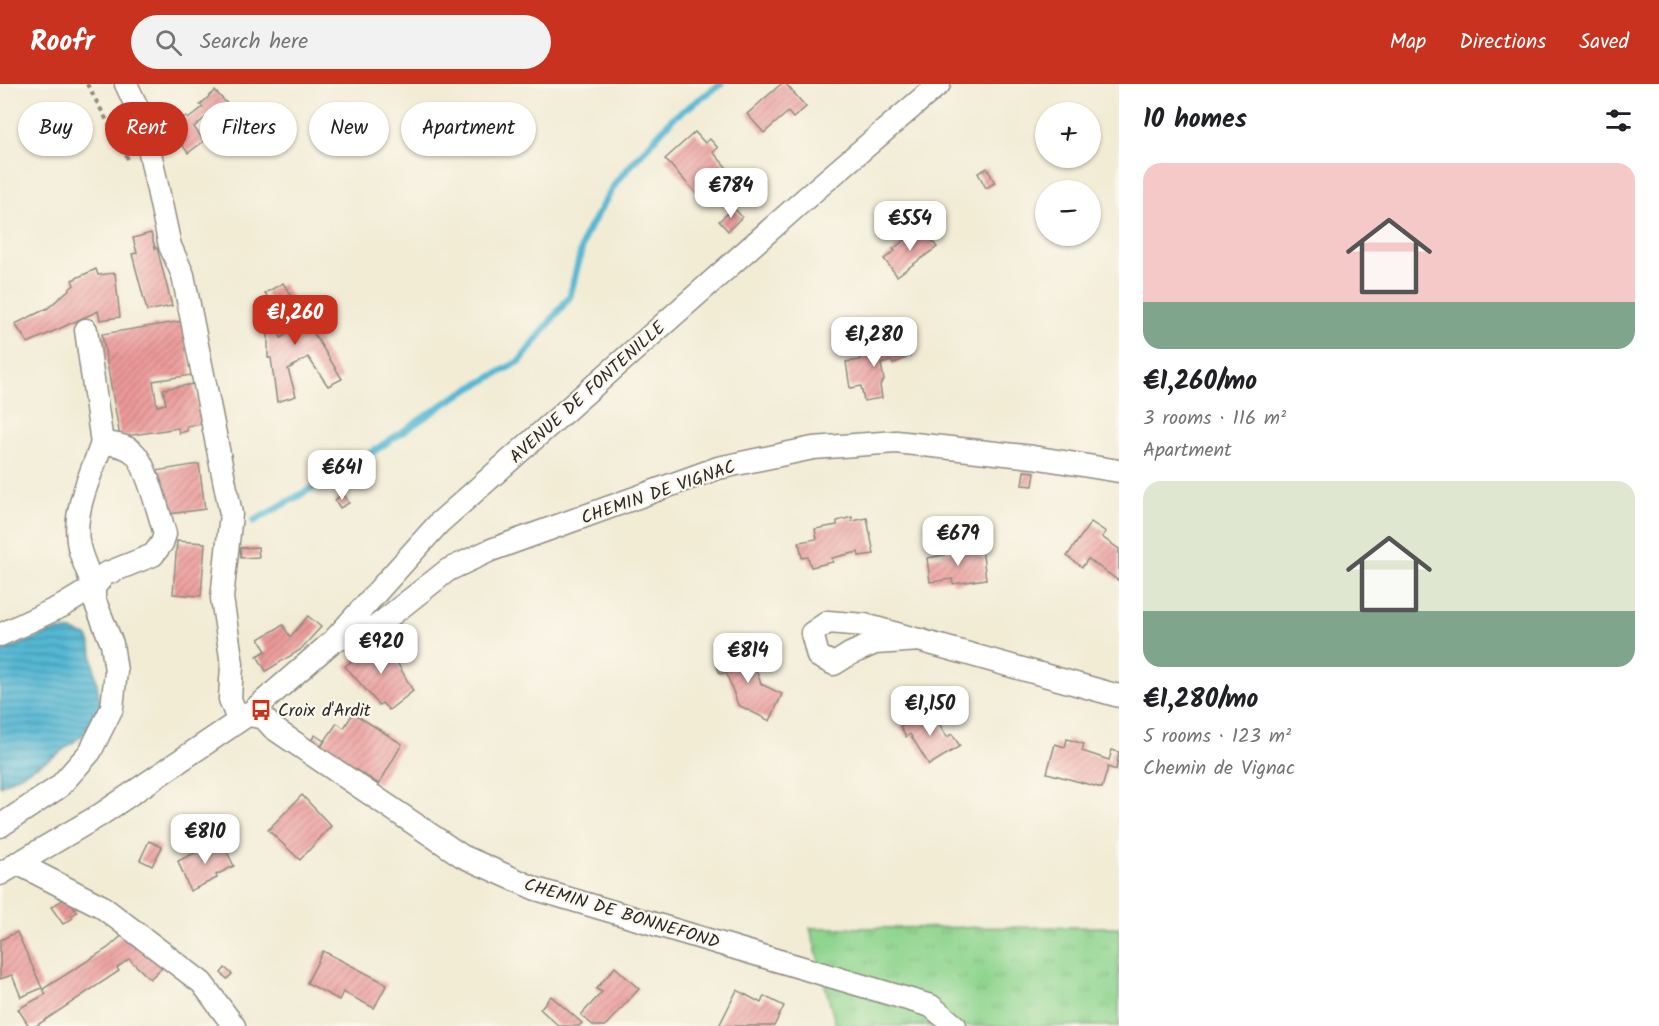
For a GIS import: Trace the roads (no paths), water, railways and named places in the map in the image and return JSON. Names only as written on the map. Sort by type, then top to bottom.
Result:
[{"type":"street","name":"CHEMIN DE BONNEFOND","points":[[126,84],[142,120],[170,246],[183,275],[231,514],[222,598],[232,664],[230,699],[235,712],[264,718],[273,728],[462,856],[536,889],[931,1006],[955,1026]]},
{"type":"street","name":"AVENUE DE FONTENILLE","points":[[9,868],[99,815],[249,714],[333,641],[439,523],[814,190],[939,84]]},
{"type":"street","points":[[0,826],[59,787],[90,752],[112,708],[116,671],[112,644],[94,599],[94,587],[79,547],[77,524],[84,495],[102,443],[86,330]]},
{"type":"street","name":"CHEMIN DE VIGNAC","points":[[333,641],[377,626],[448,570],[491,550],[718,468],[813,448],[896,442],[1033,457],[1119,471]]},
{"type":"street","points":[[0,635],[64,605],[94,587],[105,574],[153,555],[162,543],[165,534],[145,473],[135,453],[119,445],[102,443]]},
{"type":"street","points":[[921,640],[1119,696]]},
{"type":"street","points":[[9,868],[100,906],[202,983],[234,1026]]},
{"type":"water","points":[[55,631],[72,631],[87,636],[90,641],[101,708],[84,734],[55,756],[0,786],[0,652]]},
{"type":"waterway","points":[[254,521],[356,463],[453,398],[520,361],[570,296],[585,235],[617,181],[673,118],[721,84]]},
{"type":"place","name":"Croix d'Ardit","points":[[261,710]]}]
